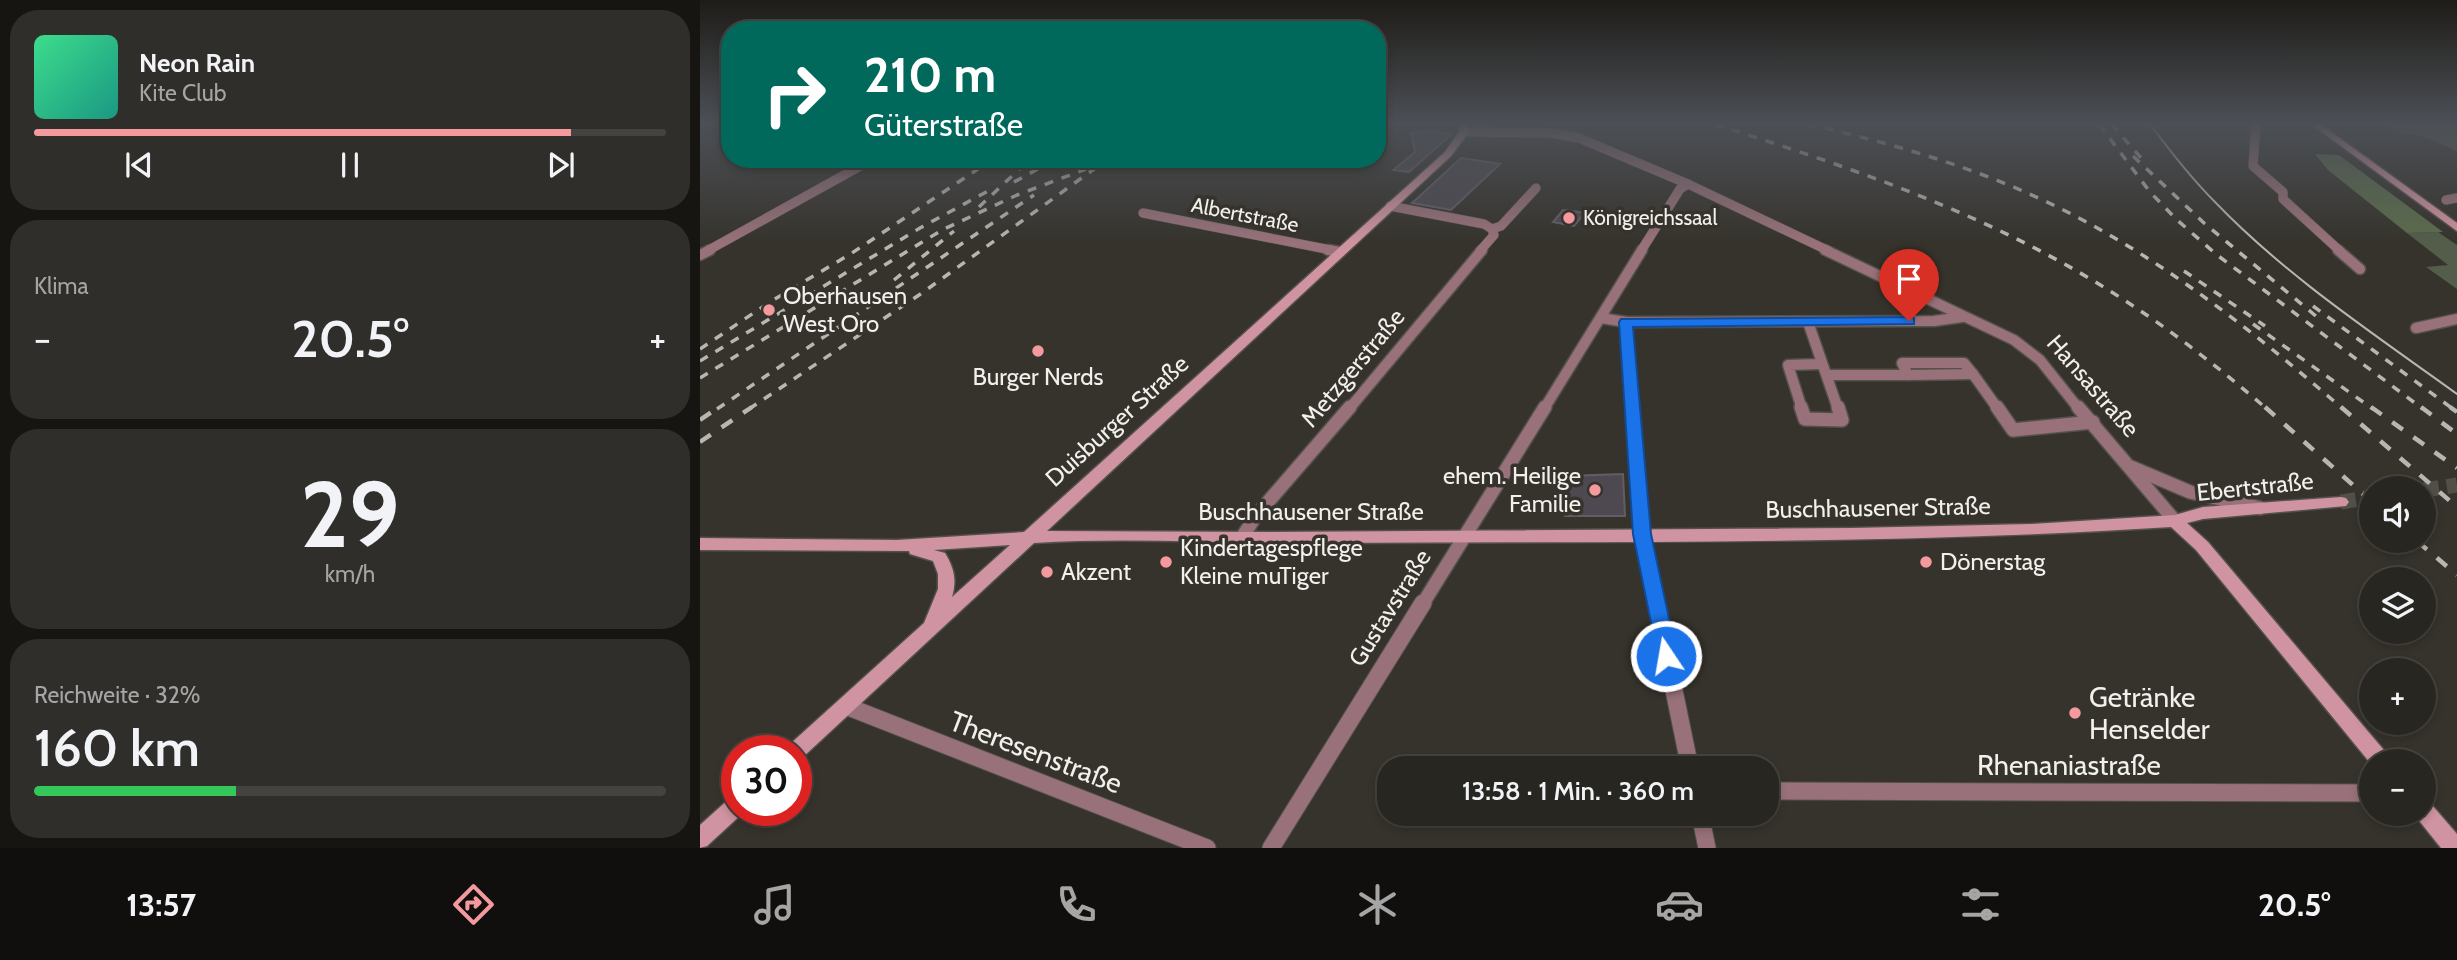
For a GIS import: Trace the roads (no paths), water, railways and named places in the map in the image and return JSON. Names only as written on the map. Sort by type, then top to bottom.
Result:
[{"type":"main road","name":"Duisburger Straße","points":[[812,737],[1437,164]]},
{"type":"main road","points":[[2369,164],[2457,228]]},
{"type":"main road","name":"Ebertstraße","points":[[2175,521],[2203,513],[2342,502]]},
{"type":"main road","name":"Buschhausener Straße","points":[[700,544],[897,546],[1025,540],[1070,535],[1284,538],[1839,534],[2031,530],[2175,521]]},
{"type":"main road","name":"Hansastraße","points":[[2175,521],[2202,546],[2371,749]]},
{"type":"main road","points":[[897,546],[936,555],[947,570],[949,584],[946,594],[923,635]]},
{"type":"main road","points":[[700,839],[721,820]]},
{"type":"main road","points":[[2436,825],[2455,848]]},
{"type":"street","name":"Hansastraße","points":[[1639,164],[1688,184],[2004,335],[2034,354],[2175,521]]},
{"type":"street","points":[[2253,164],[2283,192],[2284,199],[2360,270]]},
{"type":"street","points":[[700,255],[857,168]]},
{"type":"street","name":"Gustavstraße","points":[[1272,848],[1680,189],[1688,184]]},
{"type":"street","name":"Metzgerstraße","points":[[1243,536],[1263,507],[1493,237],[1492,229],[1501,226],[1536,188]]},
{"type":"street","points":[[2446,200],[2457,198]]},
{"type":"street","points":[[1390,206],[1479,223],[1492,229]]},
{"type":"street","name":"Albertstraße","points":[[1143,213],[1340,252]]},
{"type":"street","points":[[1601,318],[1626,322],[1808,322],[1934,321],[1963,317]]},
{"type":"street","points":[[2416,328],[2457,319]]},
{"type":"street","points":[[1626,322],[1642,534],[1688,756]]},
{"type":"street","points":[[1808,322],[1824,370],[1842,420],[1805,419],[1788,365],[1824,370],[1908,375],[1973,374],[2013,430],[2093,422]]},
{"type":"street","points":[[2126,465],[2190,492],[2260,508]]},
{"type":"street","name":"Theresenstraße","points":[[846,706],[1208,848]]},
{"type":"street","name":"Rhenaniastraße","points":[[1779,791],[2359,793]]},
{"type":"street","points":[[1702,826],[1707,848]]},
{"type":"tunnel","points":[[2436,488],[2457,485]]},
{"type":"tunnel","points":[[2341,502],[2359,499]]},
{"type":"tram line","points":[[2181,164],[2206,193],[2271,255],[2457,394]]},
{"type":"railway","points":[[1835,164],[1967,216],[2064,263],[2151,318],[2267,409]]},
{"type":"railway","points":[[1950,164],[2045,201],[2148,258],[2215,305],[2343,409]]},
{"type":"railway","points":[[2129,164],[2150,192],[2176,219],[2217,255],[2423,409]]},
{"type":"railway","points":[[2141,164],[2204,223],[2317,317]]},
{"type":"railway","points":[[700,349],[980,168]]},
{"type":"railway","points":[[979,207],[1020,168]]},
{"type":"railway","points":[[1014,182],[1040,168]]},
{"type":"railway","points":[[749,409],[922,293],[1096,168]]},
{"type":"railway","points":[[700,378],[942,230],[1017,195],[1086,169]]},
{"type":"railway","points":[[700,361],[920,228],[988,191]]},
{"type":"railway","points":[[717,409],[1034,195]]},
{"type":"railway","points":[[894,280],[954,231]]},
{"type":"railway","points":[[2184,271],[2265,326]]},
{"type":"railway","points":[[2313,306],[2453,409]]},
{"type":"railway","points":[[2253,324],[2373,409]]},
{"type":"railway","points":[[700,420],[719,407]]},
{"type":"railway","points":[[700,442],[752,407]]},
{"type":"railway","points":[[2265,407],[2359,490]]},
{"type":"railway","points":[[2341,407],[2457,507]]},
{"type":"railway","points":[[2371,407],[2457,468]]},
{"type":"railway","points":[[2421,407],[2457,434]]},
{"type":"railway","points":[[2450,407],[2457,412]]},
{"type":"railway","points":[[2431,553],[2457,575]]},
{"type":"place","name":"Königreichssaal","points":[[1569,218]]},
{"type":"place","name":"Oberhausen West Oro","points":[[769,310]]},
{"type":"place","name":"Burger Nerds","points":[[1038,351]]},
{"type":"place","name":"ehem. Heilige Familie","points":[[1595,490]]},
{"type":"place","name":"Kindertagespflege Kleine muTiger","points":[[1166,562]]},
{"type":"place","name":"Dönerstag","points":[[1926,562]]},
{"type":"place","name":"Akzent","points":[[1047,572]]},
{"type":"place","name":"Getränke Henselder","points":[[2075,713]]}]
